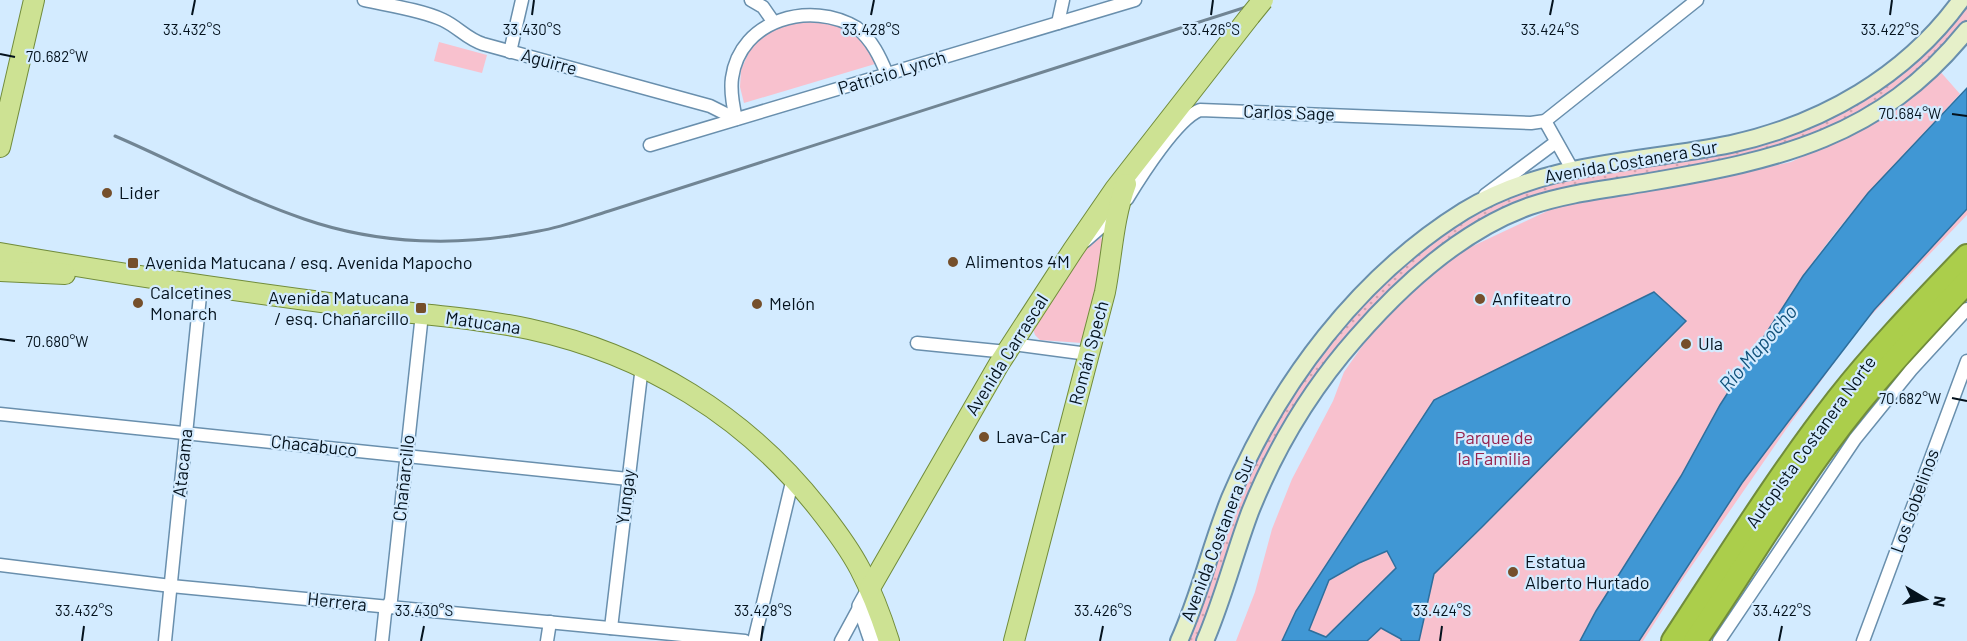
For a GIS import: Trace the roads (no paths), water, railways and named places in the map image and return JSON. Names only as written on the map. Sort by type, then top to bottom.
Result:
[{"type":"highway","name":"Autopista Costanera Norte","points":[[1673,641],[1773,488],[1838,400],[1877,353],[1967,256]]},
{"type":"highway","name":"Autopista Costanera Norte","points":[[1695,641],[1828,442],[1865,395],[1967,282]]},
{"type":"main road","points":[[0,147],[5,103],[34,0]]},
{"type":"main road","name":"Avenida Carrascal","points":[[870,588],[1010,348],[1073,250],[1107,217],[1132,169],[1263,0]]},
{"type":"main road","name":"Avenida Costanera Sur","points":[[1179,641],[1197,599],[1233,492],[1258,440],[1287,390],[1314,351],[1365,292],[1415,247],[1464,212],[1514,186],[1572,169],[1730,144],[1781,130],[1815,117],[1889,75],[1930,38],[1961,0]]},
{"type":"main road","name":"Avenida Costanera Sur","points":[[1205,641],[1259,490],[1294,423],[1356,337],[1425,270],[1480,230],[1530,206],[1569,195],[1740,166],[1791,152],[1832,136],[1873,114],[1908,89],[1934,67],[1967,30]]},
{"type":"main road","name":"Román Spech","points":[[1014,641],[1104,292],[1114,242],[1107,217]]},
{"type":"main road","name":"Matucana","points":[[0,253],[201,285],[489,322],[594,347],[642,366],[704,403],[744,431],[793,478],[849,551],[870,588],[890,641]]},
{"type":"main road","points":[[0,271],[59,275],[103,271]]},
{"type":"street","name":"Aguirre","points":[[364,0],[437,17],[475,42],[710,105],[736,119]]},
{"type":"street","points":[[510,52],[522,0]]},
{"type":"street","points":[[751,0],[763,7],[772,20]]},
{"type":"street","points":[[1058,23],[1063,0]]},
{"type":"street","name":"Patricio Lynch","points":[[650,145],[1135,0]]},
{"type":"street","points":[[1572,169],[1545,121],[1697,0]]},
{"type":"street","points":[[736,119],[732,86],[736,62],[749,40],[760,28],[772,20],[812,6],[855,26],[873,44],[887,74]]},
{"type":"street","name":"Carlos Sage","points":[[1107,217],[1187,118],[1200,110],[1531,123],[1545,121]]},
{"type":"street","points":[[1464,212],[1556,142]]},
{"type":"street","name":"Atacama","points":[[165,641],[201,285]]},
{"type":"street","points":[[1719,641],[1855,440],[1911,370],[1967,309]]},
{"type":"street","name":"Chañarcillo","points":[[382,641],[384,613],[391,600],[422,314]]},
{"type":"street","points":[[917,343],[1088,354]]},
{"type":"street","name":"Los Gobelinos","points":[[1863,641],[1967,361]]},
{"type":"street","name":"Yungay","points":[[611,628],[642,366]]},
{"type":"street","name":"Chacabuco","points":[[0,414],[628,479]]},
{"type":"street","points":[[754,641],[793,478]]},
{"type":"street","name":"Herrera","points":[[0,565],[171,586],[746,641]]},
{"type":"street","name":"Avenida Carrascal","points":[[841,641],[870,588]]},
{"type":"street","points":[[860,606],[872,641]]},
{"type":"street","points":[[547,641],[550,622]]},
{"type":"water","name":"Río Mapocho","points":[[1967,88],[1967,209],[1874,310],[1788,422],[1742,483],[1639,641],[1580,641],[1596,611],[1681,476],[1720,405],[1803,276],[1868,193]]},
{"type":"water","points":[[1654,292],[1686,321],[1434,574],[1419,641],[1401,641],[1381,628],[1367,641],[1282,641],[1296,611],[1434,400]],"holes":[[[1387,551],[1396,568],[1326,637],[1309,630],[1329,580]]]},
{"type":"railway","points":[[115,136],[256,201],[332,228],[420,241],[480,240],[548,229],[574,222],[1268,0]]},
{"type":"place","name":"Lider","points":[[107,193]]},
{"type":"place","name":"Alimentos 4M","points":[[953,262]]},
{"type":"place","name":"Avenida Matucana / esq. Avenida Mapocho","points":[[133,263]]},
{"type":"place","name":"Anfiteatro","points":[[1480,299]]},
{"type":"place","name":"Calcetines Monarch","points":[[138,303]]},
{"type":"place","name":"Melón","points":[[757,304]]},
{"type":"place","name":"Avenida Matucana / esq. Chañarcillo","points":[[421,308]]},
{"type":"place","name":"Ula","points":[[1686,344]]},
{"type":"place","name":"Lava-Car","points":[[984,437]]},
{"type":"place","name":"Estatua Alberto Hurtado","points":[[1513,572]]},
{"type":"park label","name":"Parque de la Familia","points":[[1494,448]]}]
